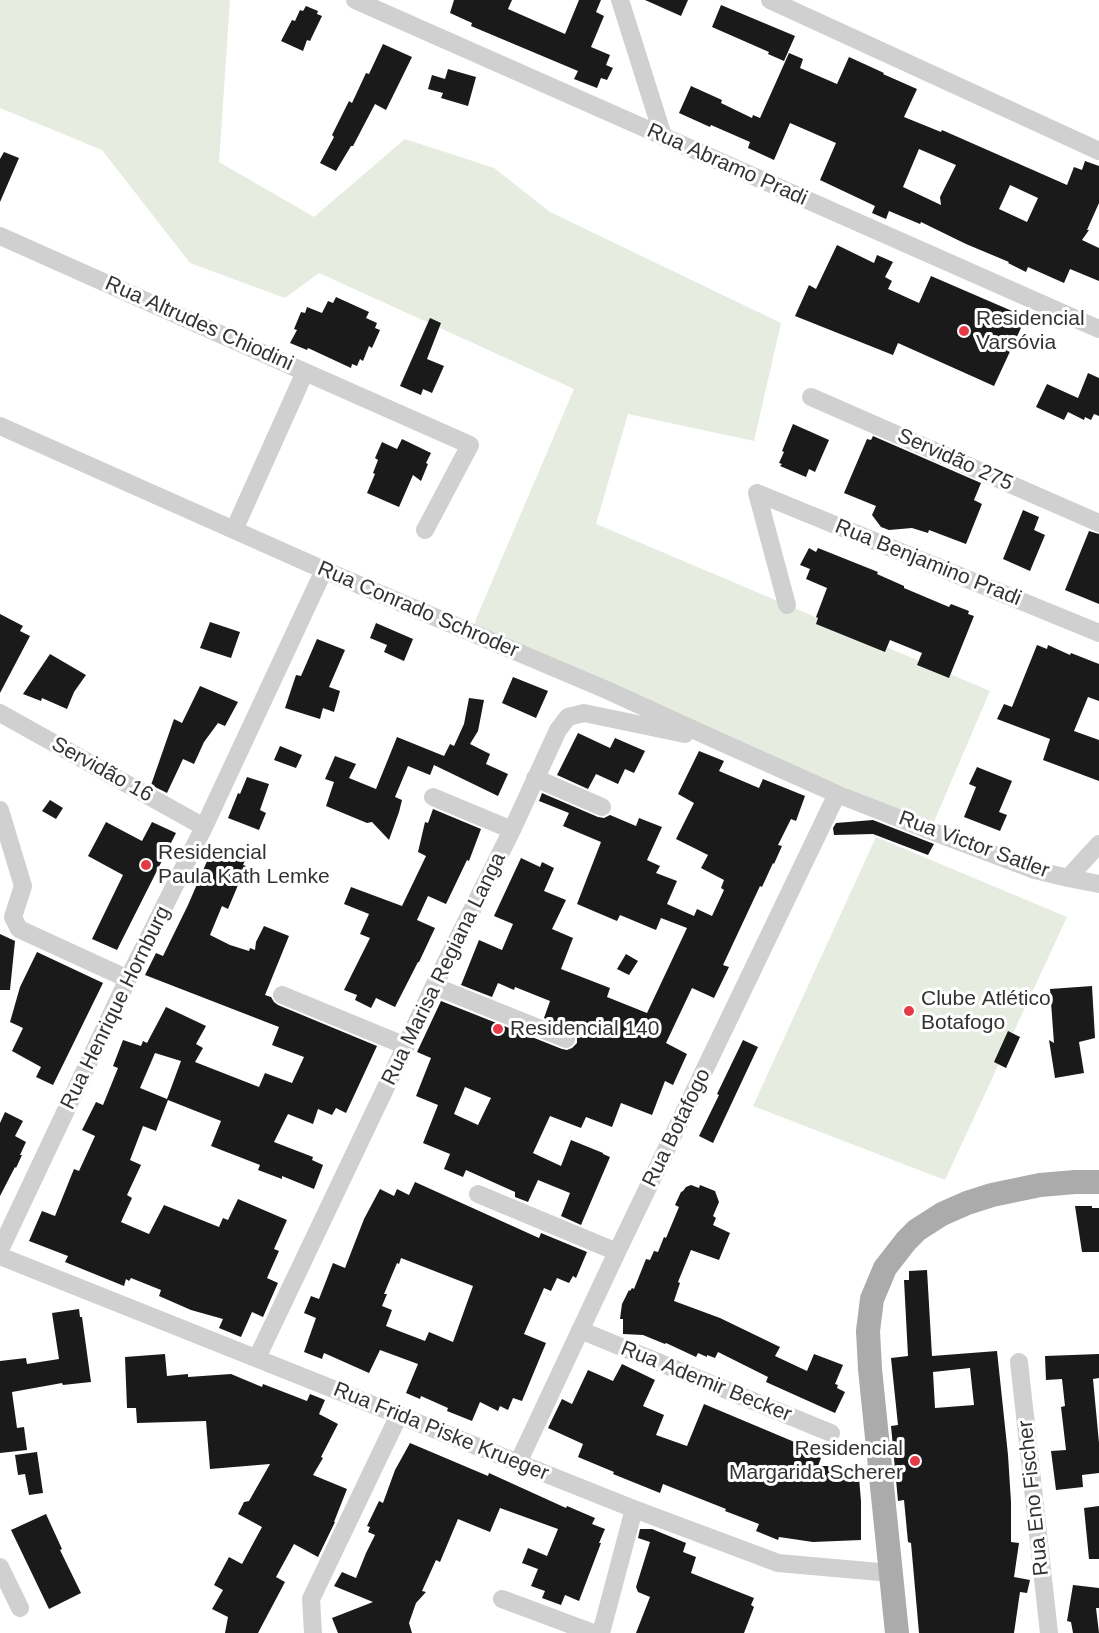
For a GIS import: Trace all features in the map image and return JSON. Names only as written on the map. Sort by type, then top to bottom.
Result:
[{"type":"main road","points":[[897,1633],[868,1331],[872,1299],[885,1268],[906,1241],[927,1223],[967,1203],[1040,1185],[1099,1182]]},
{"type":"street","name":"Rua Abramo Pradi","points":[[355,0],[1099,329]]},
{"type":"street","points":[[620,0],[663,136]]},
{"type":"street","points":[[770,0],[1099,151]]},
{"type":"street","name":"Rua Altrudes Chiodini","points":[[0,236],[305,372],[234,530]]},
{"type":"street","points":[[305,372],[470,445],[425,530]]},
{"type":"street","name":"Servidão 275","points":[[811,397],[1099,523]]},
{"type":"street","name":"Rua Conrado Schroder","points":[[0,426],[324,570],[609,691],[837,794]]},
{"type":"street","name":"Rua Benjamino Pradi","points":[[787,605],[757,493],[1099,633]]},
{"type":"street","name":"Rua Henrique Hornburg","points":[[0,1250],[128,979],[204,827],[324,570]]},
{"type":"street","name":"Servidão 16","points":[[0,713],[204,827]]},
{"type":"street","name":"Rua Marisa Regiana Langa","points":[[257,1358],[558,730],[568,717],[584,713],[714,740]]},
{"type":"street","points":[[535,778],[602,807]]},
{"type":"street","name":"Rua Victor Satler","points":[[837,794],[1035,870],[1068,878],[1099,844]]},
{"type":"street","name":"Rua Botafogo","points":[[518,1463],[837,794]]},
{"type":"street","points":[[433,797],[512,830]]},
{"type":"street","points":[[0,810],[23,886],[13,917],[19,929],[128,979]]},
{"type":"street","points":[[1068,878],[1099,884]]},
{"type":"street","points":[[434,986],[566,1039]]},
{"type":"street","points":[[282,995],[406,1046]]},
{"type":"street","points":[[478,1194],[617,1252]]},
{"type":"street","name":"Rua Frida Piske Krueger","points":[[0,1256],[634,1509],[778,1563],[891,1573]]},
{"type":"street","name":"Rua Ademir Becker","points":[[580,1330],[831,1433]]},
{"type":"street","name":"Rua Eno Fischer","points":[[1019,1362],[1049,1633]]},
{"type":"street","points":[[314,1633],[312,1599],[399,1415]]},
{"type":"street","points":[[601,1633],[634,1509]]},
{"type":"street","points":[[0,1567],[20,1608]]},
{"type":"street","points":[[502,1599],[593,1633]]},
{"type":"shaded area","points":[[0,0],[230,0],[219,162],[314,217],[405,139],[494,168],[550,212],[781,323],[754,441],[628,414],[596,524],[990,691],[933,824],[474,629],[476,619],[574,389],[319,273],[285,298],[190,263],[102,150],[0,108]]},
{"type":"shaded area","name":"Clube Atlético Botafogo","points":[[876,837],[1067,917],[945,1180],[753,1106]]},
{"type":"building","points":[[454,0],[512,0],[508,9],[565,34],[579,0],[601,0],[596,12],[604,16],[591,47],[610,55],[606,65],[613,68],[607,80],[601,78],[597,88],[574,79],[578,71],[471,26],[472,23],[450,13]]},
{"type":"building","points":[[645,0],[688,0],[681,16]]},
{"type":"building","points":[[721,5],[795,36],[784,61],[712,27]]},
{"type":"building","points":[[306,6],[318,11],[317,14],[322,16],[303,51],[281,41],[292,20],[295,21],[300,10],[303,11]]},
{"type":"building","points":[[383,44],[412,57],[386,110],[375,104],[353,146],[336,171],[320,163],[349,101],[352,103]]},
{"type":"building","points":[[789,53],[803,59],[800,68],[837,84],[849,57],[917,89],[904,117],[941,132],[942,130],[1067,185],[1074,167],[1082,170],[1085,161],[1099,166],[1099,203],[1087,230],[1089,230],[1082,240],[1099,248],[1099,281],[1070,269],[1064,283],[1028,267],[1026,272],[921,222],[920,224],[889,211],[886,219],[872,213],[875,206],[820,180],[836,143],[790,123],[774,160],[748,148],[750,142],[679,113],[691,86],[722,100],[721,103],[752,118],[753,115],[760,118]],"holes":[[[919,149],[956,165],[940,197],[941,205],[903,187]],[[1010,185],[1038,198],[1027,222],[999,209]]]},
{"type":"building","points":[[448,69],[476,77],[468,106],[441,98],[443,93],[428,89],[432,75],[445,79]]},
{"type":"building","points":[[4,152],[19,158],[0,202],[0,159]]},
{"type":"building","points":[[837,245],[874,263],[877,255],[893,262],[885,277],[892,281],[888,289],[919,303],[931,276],[1026,317],[994,386],[898,343],[893,355],[795,316],[809,285],[816,289]]},
{"type":"building","points":[[336,297],[369,312],[366,318],[377,323],[375,328],[380,330],[372,348],[369,346],[363,361],[360,359],[357,366],[352,364],[351,368],[308,348],[307,350],[290,343],[297,330],[294,329],[301,312],[305,313],[307,307],[322,313],[328,301],[333,303]]},
{"type":"building","points":[[430,318],[441,323],[427,359],[444,366],[432,393],[423,389],[421,395],[400,386]]},
{"type":"building","points":[[1088,373],[1099,378],[1099,416],[1094,414],[1091,420],[1085,417],[1084,420],[1068,412],[1064,420],[1036,407],[1047,384],[1078,398]]},
{"type":"building","points":[[793,424],[829,440],[815,472],[809,469],[806,477],[780,466],[782,464],[779,463]]},
{"type":"building","points":[[873,436],[981,483],[974,500],[982,504],[966,544],[929,530],[928,533],[912,528],[889,530],[881,527],[872,515],[876,506],[844,493],[867,439],[871,440]]},
{"type":"building","points":[[402,439],[431,453],[421,481],[413,475],[399,507],[367,493],[375,474],[373,473],[378,460],[375,458],[382,442],[397,449]]},
{"type":"building","points":[[1023,510],[1039,517],[1034,530],[1045,535],[1030,571],[1003,559]]},
{"type":"building","points":[[1089,531],[1099,534],[1099,604],[1065,590]]},
{"type":"building","points":[[809,548],[816,552],[818,548],[878,572],[877,574],[904,588],[949,607],[951,604],[969,611],[968,614],[974,616],[949,678],[917,665],[922,653],[890,640],[885,652],[816,624],[818,618],[816,617],[827,588],[806,579],[810,569],[800,565]]},
{"type":"building","points":[[0,614],[23,626],[20,631],[30,636],[0,693]]},
{"type":"building","points":[[210,622],[240,632],[231,658],[200,648]]},
{"type":"building","points":[[376,623],[413,639],[404,661],[384,652],[387,645],[370,638]]},
{"type":"building","points":[[317,639],[345,650],[329,687],[340,691],[334,712],[323,708],[320,719],[285,708],[296,675],[301,676]]},
{"type":"building","points":[[1037,645],[1047,649],[1048,645],[1099,664],[1099,701],[1088,697],[1074,731],[1099,740],[1099,781],[1043,760],[1050,739],[997,719],[1004,704],[1012,707]]},
{"type":"building","points":[[50,654],[86,675],[74,692],[67,709],[42,698],[41,701],[23,694]]},
{"type":"building","points":[[513,677],[548,691],[536,718],[502,703]]},
{"type":"building","points":[[200,686],[238,702],[225,726],[218,723],[204,742],[194,764],[183,759],[167,793],[151,785],[174,719],[182,723]]},
{"type":"building","points":[[469,698],[484,700],[478,731],[470,744],[490,754],[486,764],[508,774],[498,796],[434,765],[430,775],[408,766],[395,797],[402,800],[389,840],[372,822],[367,823],[326,806],[334,782],[325,779],[335,756],[356,764],[349,778],[376,789],[397,737],[444,756],[450,744],[454,746],[464,724]]},
{"type":"building","points":[[578,733],[610,748],[615,738],[645,751],[634,773],[625,769],[618,784],[596,774],[588,789],[557,775]]},
{"type":"building","points":[[280,746],[302,755],[296,768],[274,760]]},
{"type":"building","points":[[699,751],[724,761],[719,771],[759,788],[763,779],[805,796],[796,821],[791,819],[778,845],[782,846],[774,864],[762,887],[760,886],[723,965],[729,967],[714,998],[692,988],[666,1043],[687,1054],[673,1085],[665,1081],[652,1115],[621,1103],[612,1127],[586,1117],[581,1128],[550,1116],[533,1153],[561,1166],[571,1140],[610,1157],[581,1225],[561,1216],[570,1193],[538,1180],[528,1202],[515,1197],[515,1192],[466,1170],[463,1177],[444,1169],[450,1154],[423,1143],[438,1105],[416,1096],[431,1058],[417,1052],[441,1001],[562,1049],[572,1048],[577,1043],[574,1032],[544,1018],[550,1001],[498,983],[492,997],[461,985],[479,940],[502,950],[513,924],[494,916],[521,858],[540,867],[542,862],[554,868],[544,891],[566,900],[552,929],[573,938],[561,969],[610,988],[607,997],[647,1013],[687,928],[661,918],[656,930],[620,915],[617,921],[577,904],[601,842],[563,826],[569,813],[539,801],[542,793],[598,817],[604,818],[610,815],[636,826],[639,818],[662,827],[647,860],[660,866],[656,873],[677,881],[667,904],[694,916],[697,909],[712,916],[724,890],[721,888],[724,880],[701,868],[708,855],[676,839],[694,803],[678,794]],"holes":[[[465,1087],[491,1098],[478,1125],[454,1114]]]},
{"type":"building","points":[[977,767],[1012,781],[999,812],[1007,815],[1000,831],[964,817],[976,787],[969,784]]},
{"type":"building","points":[[247,777],[269,784],[260,810],[266,813],[259,830],[228,818]]},
{"type":"building","points":[[50,800],[63,808],[56,819],[42,811]]},
{"type":"building","points":[[433,809],[481,829],[469,861],[467,860],[446,904],[428,896],[417,920],[435,928],[395,1007],[376,998],[371,1008],[355,1000],[357,995],[344,990],[370,938],[360,934],[369,914],[344,904],[351,887],[402,906],[426,856],[418,852],[425,822],[428,823]]},
{"type":"building","points":[[873,820],[934,844],[928,855],[873,834],[834,835],[833,828],[836,823]]},
{"type":"building","points":[[106,822],[142,841],[152,822],[176,833],[117,950],[92,939],[123,875],[88,856]]},
{"type":"building","points":[[211,852],[230,859],[233,852],[246,858],[243,865],[246,866],[228,909],[222,906],[210,935],[249,951],[250,948],[255,950],[256,942],[264,926],[289,936],[265,995],[271,997],[278,1005],[377,1046],[346,1113],[336,1108],[332,1115],[318,1109],[313,1124],[288,1114],[274,1142],[313,1157],[312,1160],[323,1165],[314,1189],[282,1176],[282,1179],[258,1170],[260,1165],[211,1146],[221,1121],[168,1100],[156,1131],[143,1126],[130,1160],[141,1165],[127,1195],[132,1198],[121,1222],[149,1234],[164,1205],[219,1227],[223,1218],[228,1220],[238,1199],[287,1220],[274,1249],[279,1251],[267,1278],[278,1283],[263,1317],[252,1312],[241,1337],[219,1328],[223,1319],[191,1310],[159,1296],[161,1290],[131,1278],[129,1281],[126,1279],[124,1286],[65,1262],[68,1256],[29,1241],[42,1211],[55,1216],[74,1169],[79,1171],[95,1136],[82,1130],[96,1102],[103,1105],[118,1068],[113,1066],[123,1040],[141,1046],[143,1041],[147,1043],[166,1007],[206,1026],[196,1044],[203,1048],[195,1062],[259,1087],[265,1073],[292,1083],[304,1057],[272,1045],[279,1027],[145,975],[156,953],[163,956]],"holes":[[[155,1053],[181,1061],[167,1099],[140,1088]]]},
{"type":"building","points":[[0,934],[15,941],[10,990],[0,990]]},
{"type":"building","points":[[37,952],[103,983],[53,1085],[36,1077],[41,1067],[12,1051],[23,1028],[10,1022],[20,987]]},
{"type":"building","points":[[626,954],[638,961],[629,975],[617,969]]},
{"type":"building","points":[[1092,986],[1095,1038],[1079,1042],[1084,1073],[1055,1078],[1049,1040],[1054,1043],[1050,989]]},
{"type":"building","points":[[1008,1031],[1020,1037],[1006,1068],[994,1062]]},
{"type":"building","points":[[743,1040],[758,1047],[713,1143],[699,1136]]},
{"type":"building","points":[[5,1112],[23,1121],[15,1136],[26,1142],[16,1168],[0,1196],[0,1123]]},
{"type":"building","points":[[415,1182],[539,1238],[541,1233],[587,1252],[576,1278],[573,1276],[569,1283],[557,1278],[551,1291],[544,1288],[524,1334],[546,1343],[522,1401],[513,1398],[508,1410],[500,1406],[498,1411],[480,1402],[472,1421],[447,1411],[448,1408],[421,1396],[420,1399],[406,1393],[418,1364],[380,1350],[369,1373],[324,1353],[322,1359],[304,1352],[316,1318],[304,1313],[311,1296],[319,1299],[333,1263],[345,1268],[364,1219],[380,1189],[394,1196],[397,1189],[409,1195]],"holes":[[[401,1258],[473,1286],[453,1342],[429,1332],[425,1341],[386,1326],[392,1310],[382,1306],[387,1294],[384,1294]]]},
{"type":"building","points":[[691,1185],[699,1188],[700,1185],[715,1191],[719,1202],[713,1216],[716,1218],[713,1225],[730,1233],[719,1260],[691,1250],[678,1282],[680,1283],[674,1301],[720,1318],[780,1347],[775,1356],[807,1371],[814,1354],[843,1365],[835,1384],[838,1385],[837,1388],[845,1392],[835,1413],[766,1382],[768,1377],[718,1352],[715,1358],[698,1353],[696,1357],[643,1335],[623,1334],[623,1319],[620,1319],[622,1304],[629,1290],[634,1289],[646,1259],[650,1260],[654,1251],[658,1252],[664,1237],[666,1238],[679,1207],[675,1205],[681,1192]]},
{"type":"building","points":[[1075,1206],[1099,1208],[1099,1252],[1082,1252]]},
{"type":"building","points":[[927,1270],[932,1356],[997,1351],[1008,1455],[1011,1542],[1019,1543],[1014,1577],[1030,1580],[1027,1593],[1020,1592],[1014,1633],[919,1633],[911,1543],[908,1542],[904,1500],[898,1501],[891,1426],[898,1425],[891,1358],[908,1356],[904,1280],[909,1280],[909,1271]],"holes":[[[970,1368],[974,1405],[935,1408],[933,1372]]]},
{"type":"building","points":[[79,1309],[91,1382],[63,1385],[62,1383],[12,1392],[17,1428],[24,1427],[27,1450],[0,1453],[0,1361],[26,1358],[27,1364],[59,1359],[52,1313]]},
{"type":"building","points":[[165,1354],[167,1376],[231,1374],[262,1387],[263,1384],[307,1401],[310,1394],[325,1400],[319,1414],[338,1424],[313,1475],[347,1489],[335,1522],[318,1557],[294,1544],[276,1577],[285,1582],[258,1633],[225,1633],[228,1617],[212,1609],[223,1590],[214,1585],[229,1557],[242,1564],[262,1527],[238,1514],[244,1502],[249,1501],[270,1464],[210,1469],[206,1421],[137,1423],[136,1408],[127,1408],[125,1357]]},
{"type":"building","points":[[1099,1354],[1099,1378],[1093,1379],[1099,1443],[1099,1473],[1082,1475],[1083,1487],[1056,1490],[1051,1451],[1066,1450],[1061,1407],[1065,1406],[1062,1379],[1046,1380],[1045,1356]]},
{"type":"building","points":[[622,1364],[655,1380],[643,1406],[664,1415],[656,1435],[687,1446],[704,1404],[804,1446],[807,1452],[821,1458],[818,1466],[858,1466],[861,1540],[813,1542],[779,1537],[778,1540],[756,1531],[759,1524],[725,1511],[726,1509],[663,1484],[660,1493],[578,1457],[583,1444],[548,1428],[562,1399],[572,1404],[588,1370],[613,1381]]},
{"type":"building","points":[[410,1443],[488,1476],[489,1473],[566,1508],[567,1506],[595,1518],[592,1524],[605,1529],[579,1601],[565,1595],[561,1605],[542,1598],[545,1591],[531,1586],[538,1569],[522,1563],[528,1548],[547,1556],[558,1529],[500,1508],[490,1532],[458,1519],[440,1562],[436,1560],[422,1591],[426,1592],[416,1603],[409,1623],[412,1633],[338,1633],[332,1618],[373,1602],[334,1586],[342,1572],[356,1578],[375,1535],[368,1532],[370,1527],[367,1526],[379,1501],[383,1503],[395,1470]]},
{"type":"building","points":[[37,1452],[43,1493],[29,1495],[25,1474],[18,1475],[15,1455]]},
{"type":"building","points":[[1099,1506],[1099,1559],[1089,1559],[1084,1508]]},
{"type":"building","points":[[46,1514],[81,1593],[49,1609],[11,1530]]},
{"type":"building","points":[[640,1529],[652,1529],[686,1543],[683,1552],[696,1557],[691,1573],[754,1598],[751,1605],[754,1607],[744,1633],[636,1633],[650,1597],[638,1592],[636,1587],[650,1542],[638,1538]]},
{"type":"building","points":[[1073,1585],[1099,1588],[1099,1608],[1096,1608],[1099,1633],[1073,1633],[1071,1622],[1067,1621]]},
{"type":"place","name":"Residencial Varsóvia","points":[[964,331]]},
{"type":"place","name":"Residencial Paula Kath Lemke","points":[[146,865]]},
{"type":"place","name":"Clube Atlético Botafogo","points":[[909,1011]]},
{"type":"place","name":"Residencial 140","points":[[498,1029]]},
{"type":"place","name":"Residencial Margarida Scherer","points":[[915,1461]]}]
